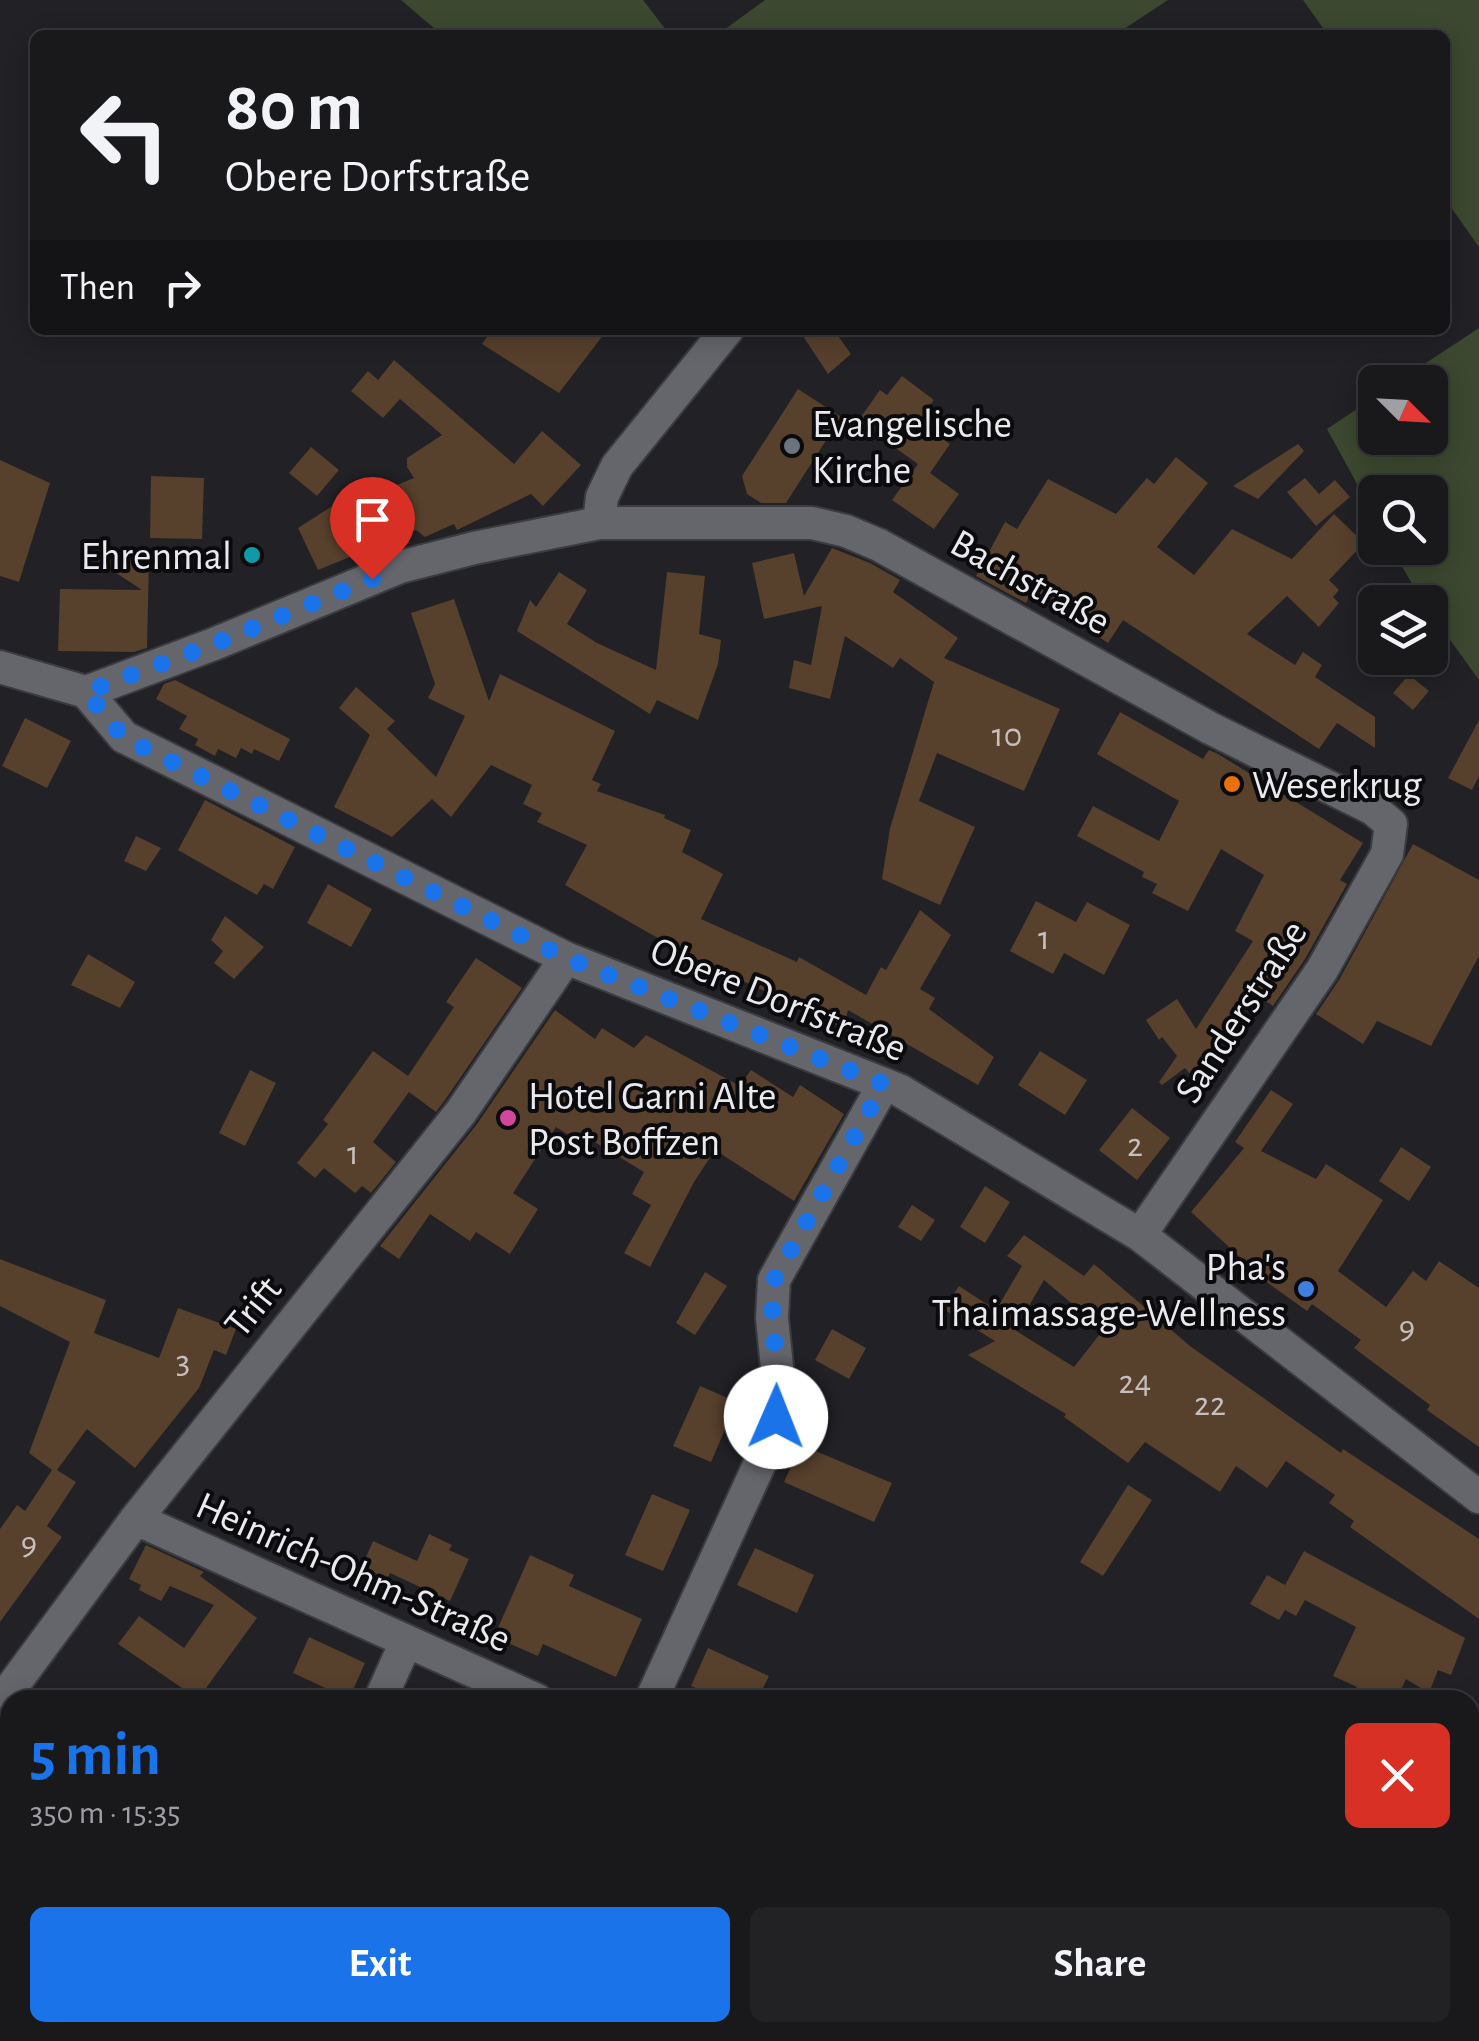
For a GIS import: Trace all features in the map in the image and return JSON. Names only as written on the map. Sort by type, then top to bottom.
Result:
[{"type":"street","points":[[599,523],[602,497],[617,466],[723,335]]},
{"type":"street","name":"Bachstraße","points":[[86,692],[400,568],[474,548],[599,523],[812,523],[846,531],[878,545],[1210,728],[1373,809],[1392,824]]},
{"type":"street","points":[[0,668],[86,692]]},
{"type":"street","name":"Obere Dorfstraße","points":[[86,692],[124,738],[566,958],[884,1084],[1140,1235],[1479,1497]]},
{"type":"street","name":"Sanderstraße","points":[[1140,1235],[1322,970],[1386,854],[1392,824]]},
{"type":"street","name":"Trift","points":[[14,1690],[136,1519],[461,1112],[566,958]]},
{"type":"street","points":[[657,1690],[772,1437],[780,1397],[772,1318],[774,1280],[884,1084]]},
{"type":"street","name":"Heinrich-Ohm-Straße","points":[[136,1519],[514,1690]]},
{"type":"street","points":[[384,1690],[406,1642]]},
{"type":"green space","points":[[401,0],[643,0],[666,30],[436,30]]},
{"type":"green space","points":[[765,0],[1168,0],[1123,30],[724,30]]},
{"type":"green space","points":[[1303,0],[1479,0],[1479,247],[1450,206],[1450,30],[1324,30]]},
{"type":"green space","points":[[1479,328],[1479,680],[1448,637],[1448,585],[1413,585],[1401,565],[1448,565],[1448,475],[1358,475],[1358,486],[1327,429],[1358,408],[1358,455],[1448,455],[1448,365],[1423,365]]},
{"type":"building","points":[[488,335],[603,335],[559,393],[482,344]]},
{"type":"building","points":[[802,335],[838,335],[851,354],[828,374]]},
{"type":"building","points":[[394,360],[514,464],[542,431],[581,465],[543,506],[531,494],[457,530],[454,524],[425,537],[416,530],[318,570],[298,528],[359,489],[361,500],[414,478],[407,458],[442,435],[400,399],[383,418],[351,391],[368,371],[378,380]]},
{"type":"building","points":[[902,376],[934,400],[918,421],[950,444],[930,473],[959,494],[934,529],[892,500],[918,464],[858,421],[880,390],[887,395]]},
{"type":"building","name":"Evangelische Kirche","points":[[798,389],[841,417],[786,503],[761,503],[747,494],[742,476]]},
{"type":"building","points":[[1298,444],[1304,451],[1258,499],[1233,486]]},
{"type":"building","points":[[311,447],[339,470],[317,496],[289,473]]},
{"type":"building","points":[[1176,457],[1208,483],[1157,547],[1194,575],[1232,529],[1292,559],[1334,514],[1358,537],[1358,549],[1329,580],[1339,590],[1333,597],[1339,603],[1319,627],[1287,596],[1247,634],[1295,665],[1303,652],[1322,665],[1315,677],[1375,717],[1375,748],[1337,723],[1319,749],[1123,620],[1108,643],[1031,593],[1026,603],[976,576],[1005,522],[1017,529],[1048,479],[1116,514],[1147,478],[1154,484]]},
{"type":"building","points":[[0,460],[50,483],[19,582],[0,576]]},
{"type":"building","points":[[151,476],[204,478],[202,539],[150,538]]},
{"type":"building","points":[[1305,478],[1319,494],[1335,480],[1350,497],[1316,526],[1287,492]]},
{"type":"building","points":[[832,548],[900,580],[893,592],[958,638],[944,658],[1060,709],[1024,791],[937,753],[919,801],[975,827],[940,905],[882,879],[890,828],[934,682],[900,658],[893,668],[845,636],[830,699],[789,688],[794,660],[811,665],[822,606],[764,619],[752,563],[794,553],[804,596]]},
{"type":"building","points":[[95,559],[149,560],[147,648],[134,652],[58,651],[60,589],[142,590]]},
{"type":"building","points":[[559,572],[587,590],[567,624],[597,643],[656,670],[667,572],[705,576],[699,634],[721,640],[718,664],[698,720],[657,700],[650,714],[517,631],[530,600],[536,607]]},
{"type":"building","points":[[454,599],[489,701],[500,674],[615,731],[592,780],[601,784],[597,791],[665,815],[664,818],[691,830],[682,852],[723,874],[701,919],[797,962],[799,957],[866,995],[881,967],[886,970],[920,910],[951,935],[920,989],[935,998],[929,1009],[994,1057],[978,1085],[848,1010],[844,1026],[836,1025],[684,953],[565,885],[587,845],[537,822],[542,813],[523,804],[532,785],[491,765],[451,817],[432,799],[392,837],[334,807],[370,735],[339,708],[356,687],[395,721],[387,729],[436,777],[465,716],[428,698],[435,684],[411,613]]},
{"type":"building","points":[[1405,679],[1414,679],[1429,691],[1413,710],[1393,693]]},
{"type":"building","points":[[175,680],[290,739],[279,761],[254,749],[252,754],[241,748],[236,758],[218,749],[215,756],[195,745],[198,739],[179,729],[187,716],[156,699],[164,684]]},
{"type":"building","points":[[1120,712],[1203,759],[1209,750],[1218,754],[1363,843],[1340,880],[1347,884],[1273,1006],[1252,992],[1223,1033],[1225,1038],[1204,1053],[1212,1064],[1199,1074],[1190,1074],[1185,1068],[1162,1085],[1159,1082],[1177,1056],[1162,1037],[1159,1040],[1146,1020],[1177,999],[1196,1029],[1253,941],[1235,931],[1264,875],[1221,849],[1188,911],[1152,893],[1157,884],[1142,877],[1144,872],[1077,836],[1093,806],[1159,841],[1179,801],[1097,754]]},
{"type":"building","points":[[25,718],[71,741],[47,788],[2,766]]},
{"type":"building","points":[[1479,720],[1479,776],[1472,790],[1448,778]]},
{"type":"building","points":[[205,800],[295,847],[273,889],[264,884],[257,895],[178,850]]},
{"type":"building","points":[[136,836],[161,848],[146,871],[124,861]]},
{"type":"building","points":[[1413,844],[1479,880],[1479,956],[1431,1046],[1377,1021],[1363,1044],[1316,1014],[1339,980]]},
{"type":"building","points":[[328,884],[372,909],[351,947],[307,923]]},
{"type":"building","points":[[1036,901],[1076,922],[1087,902],[1130,925],[1104,975],[1064,953],[1053,974],[1010,951]]},
{"type":"building","points":[[225,916],[264,947],[234,979],[214,963],[223,951],[211,940]]},
{"type":"building","points":[[88,954],[135,982],[120,1008],[71,985]]},
{"type":"building","points":[[476,958],[522,988],[445,1100],[436,1112],[409,1092],[373,1142],[396,1162],[371,1193],[362,1186],[355,1193],[324,1168],[315,1178],[297,1163],[328,1124],[323,1120],[373,1051],[408,1076],[454,1007],[446,1002]]},
{"type":"building","points":[[555,1010],[595,1039],[602,1028],[634,1048],[646,1035],[740,1086],[751,1070],[793,1097],[800,1085],[844,1114],[794,1201],[715,1150],[650,1267],[624,1253],[651,1205],[632,1194],[644,1172],[583,1135],[578,1141],[556,1127],[513,1193],[538,1209],[510,1254],[476,1232],[470,1241],[430,1214],[399,1259],[380,1246],[477,1124]]},
{"type":"building","points":[[1040,1051],[1087,1080],[1065,1115],[1018,1085]]},
{"type":"building","points":[[250,1070],[276,1083],[245,1146],[219,1133]]},
{"type":"building","points":[[1271,1090],[1293,1104],[1261,1151],[1316,1179],[1326,1164],[1383,1200],[1338,1271],[1386,1307],[1413,1271],[1426,1281],[1439,1261],[1479,1288],[1479,1447],[1427,1410],[1430,1405],[1354,1348],[1361,1340],[1312,1304],[1307,1311],[1268,1283],[1191,1212],[1244,1148],[1235,1142]]},
{"type":"building","points":[[1132,1108],[1170,1138],[1137,1180],[1099,1150]]},
{"type":"building","points":[[1401,1147],[1431,1167],[1409,1201],[1379,1181]]},
{"type":"building","points":[[985,1186],[1010,1202],[985,1243],[960,1227]]},
{"type":"building","points":[[912,1205],[935,1220],[921,1241],[898,1227]]},
{"type":"building","points":[[1024,1235],[1084,1276],[1094,1264],[1190,1346],[1341,1453],[1343,1449],[1479,1539],[1479,1619],[1350,1527],[1354,1521],[1329,1503],[1335,1495],[1286,1461],[1267,1488],[1236,1466],[1220,1492],[1145,1442],[1128,1463],[1064,1417],[1066,1414],[968,1355],[995,1341],[943,1309],[959,1286],[996,1310],[1022,1266],[1007,1256]],"holes":[[[1044,1280],[1103,1330],[1074,1367],[1015,1330]]]},
{"type":"building","points":[[0,1259],[106,1300],[94,1333],[159,1358],[178,1308],[236,1329],[226,1355],[214,1350],[199,1388],[135,1468],[87,1429],[57,1470],[76,1482],[47,1526],[62,1537],[0,1622],[0,1529],[17,1505],[25,1511],[52,1470],[29,1453],[70,1342],[0,1306]]},
{"type":"building","points":[[705,1272],[727,1286],[695,1335],[676,1323]]},
{"type":"building","points":[[832,1329],[866,1348],[849,1379],[815,1360]]},
{"type":"building","points":[[700,1386],[737,1402],[711,1462],[673,1446]]},
{"type":"building","points":[[801,1445],[892,1483],[874,1522],[784,1482]]},
{"type":"building","points":[[1128,1485],[1152,1500],[1103,1576],[1080,1562]]},
{"type":"building","points":[[652,1494],[690,1510],[663,1571],[625,1555]]},
{"type":"building","points":[[429,1534],[469,1559],[450,1601],[390,1573],[385,1585],[359,1573],[373,1541],[417,1561]]},
{"type":"building","points":[[146,1545],[204,1572],[200,1576],[257,1618],[205,1690],[185,1690],[118,1644],[139,1616],[184,1648],[214,1605],[170,1586],[161,1601],[139,1590],[141,1585],[129,1579]]},
{"type":"building","points":[[755,1548],[814,1575],[797,1613],[737,1585]]},
{"type":"building","points":[[1304,1551],[1465,1638],[1451,1675],[1438,1670],[1430,1690],[1406,1679],[1401,1690],[1355,1690],[1357,1687],[1333,1676],[1356,1627],[1305,1600],[1296,1616],[1285,1610],[1279,1620],[1250,1604],[1267,1575],[1285,1585]]},
{"type":"building","points":[[530,1555],[574,1575],[569,1586],[642,1619],[616,1677],[543,1644],[538,1656],[494,1637]]},
{"type":"building","points":[[309,1637],[365,1663],[353,1690],[330,1690],[293,1673]]},
{"type":"building","points":[[708,1648],[769,1676],[762,1690],[700,1690],[691,1686]]},
{"type":"place","name":"Evangelische Kirche","points":[[792,446]]},
{"type":"place","name":"Ehrenmal","points":[[252,555]]},
{"type":"place","name":"Weserkrug","points":[[1232,784]]},
{"type":"place","name":"Hotel Garni Alte Post Boffzen","points":[[508,1118]]},
{"type":"place","name":"Pha's Thaimassage-Wellness","points":[[1306,1289]]},
{"type":"route","points":[[372,579],[86,692],[124,738],[566,958],[884,1084],[774,1280],[772,1318],[780,1397],[776,1417]]}]
